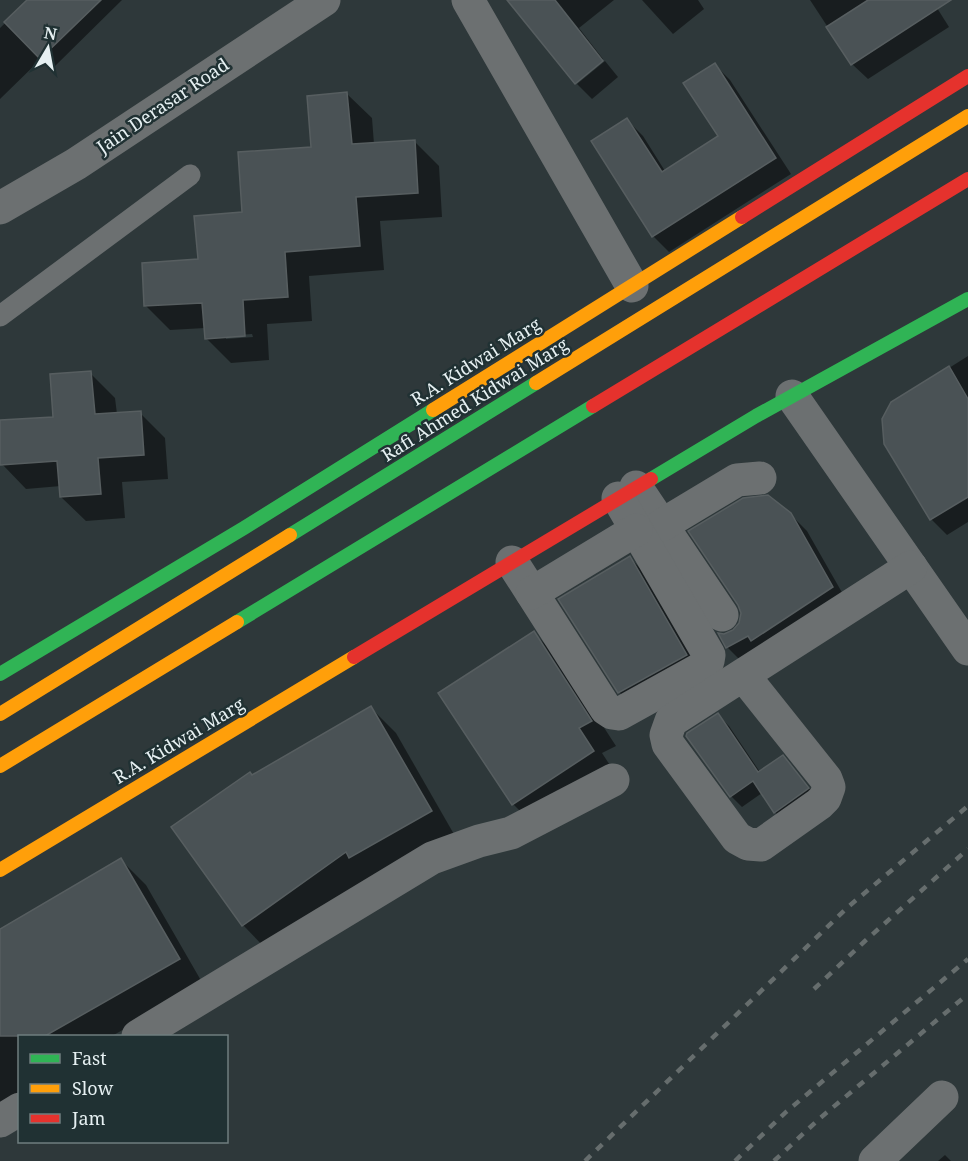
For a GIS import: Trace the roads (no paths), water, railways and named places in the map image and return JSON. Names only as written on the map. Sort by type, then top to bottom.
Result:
[{"type":"street","name":"Jain Derasar Road","points":[[0,208],[76,164],[324,0]]},
{"type":"street","points":[[468,0],[632,286]]},
{"type":"street","name":"R.A. Kidwai Marg","points":[[0,674],[243,528],[968,76]]},
{"type":"street","name":"Rafi Ahmed Kidwai Marg","points":[[0,714],[968,116]]},
{"type":"street","points":[[0,766],[968,179]]},
{"type":"street","name":"R.A. Kidwai Marg","points":[[0,870],[627,492],[792,396],[968,299]]},
{"type":"street","points":[[792,396],[968,649]]},
{"type":"street","points":[[532,593],[737,480],[760,478]]},
{"type":"street","points":[[512,562],[606,709],[612,713],[619,714],[702,668],[708,661],[709,655],[649,527],[627,492]]},
{"type":"street","points":[[649,527],[722,615]]},
{"type":"street","points":[[743,675],[826,779],[829,787],[825,798],[819,804],[761,844],[748,844],[737,838],[668,744],[666,735],[671,721],[910,567]]},
{"type":"street","points":[[140,1035],[432,858],[479,841],[511,833],[613,780]]},
{"type":"street","points":[[875,1161],[942,1097]]},
{"type":"street","points":[[0,1121],[18,1110]]},
{"type":"lane","points":[[0,316],[190,175]]},
{"type":"railway","points":[[585,1161],[848,907],[968,806]]},
{"type":"railway","points":[[814,989],[968,849]]},
{"type":"railway","points":[[735,1161],[786,1112],[968,959]]},
{"type":"railway","points":[[774,1161],[819,1119],[968,994]]}]
